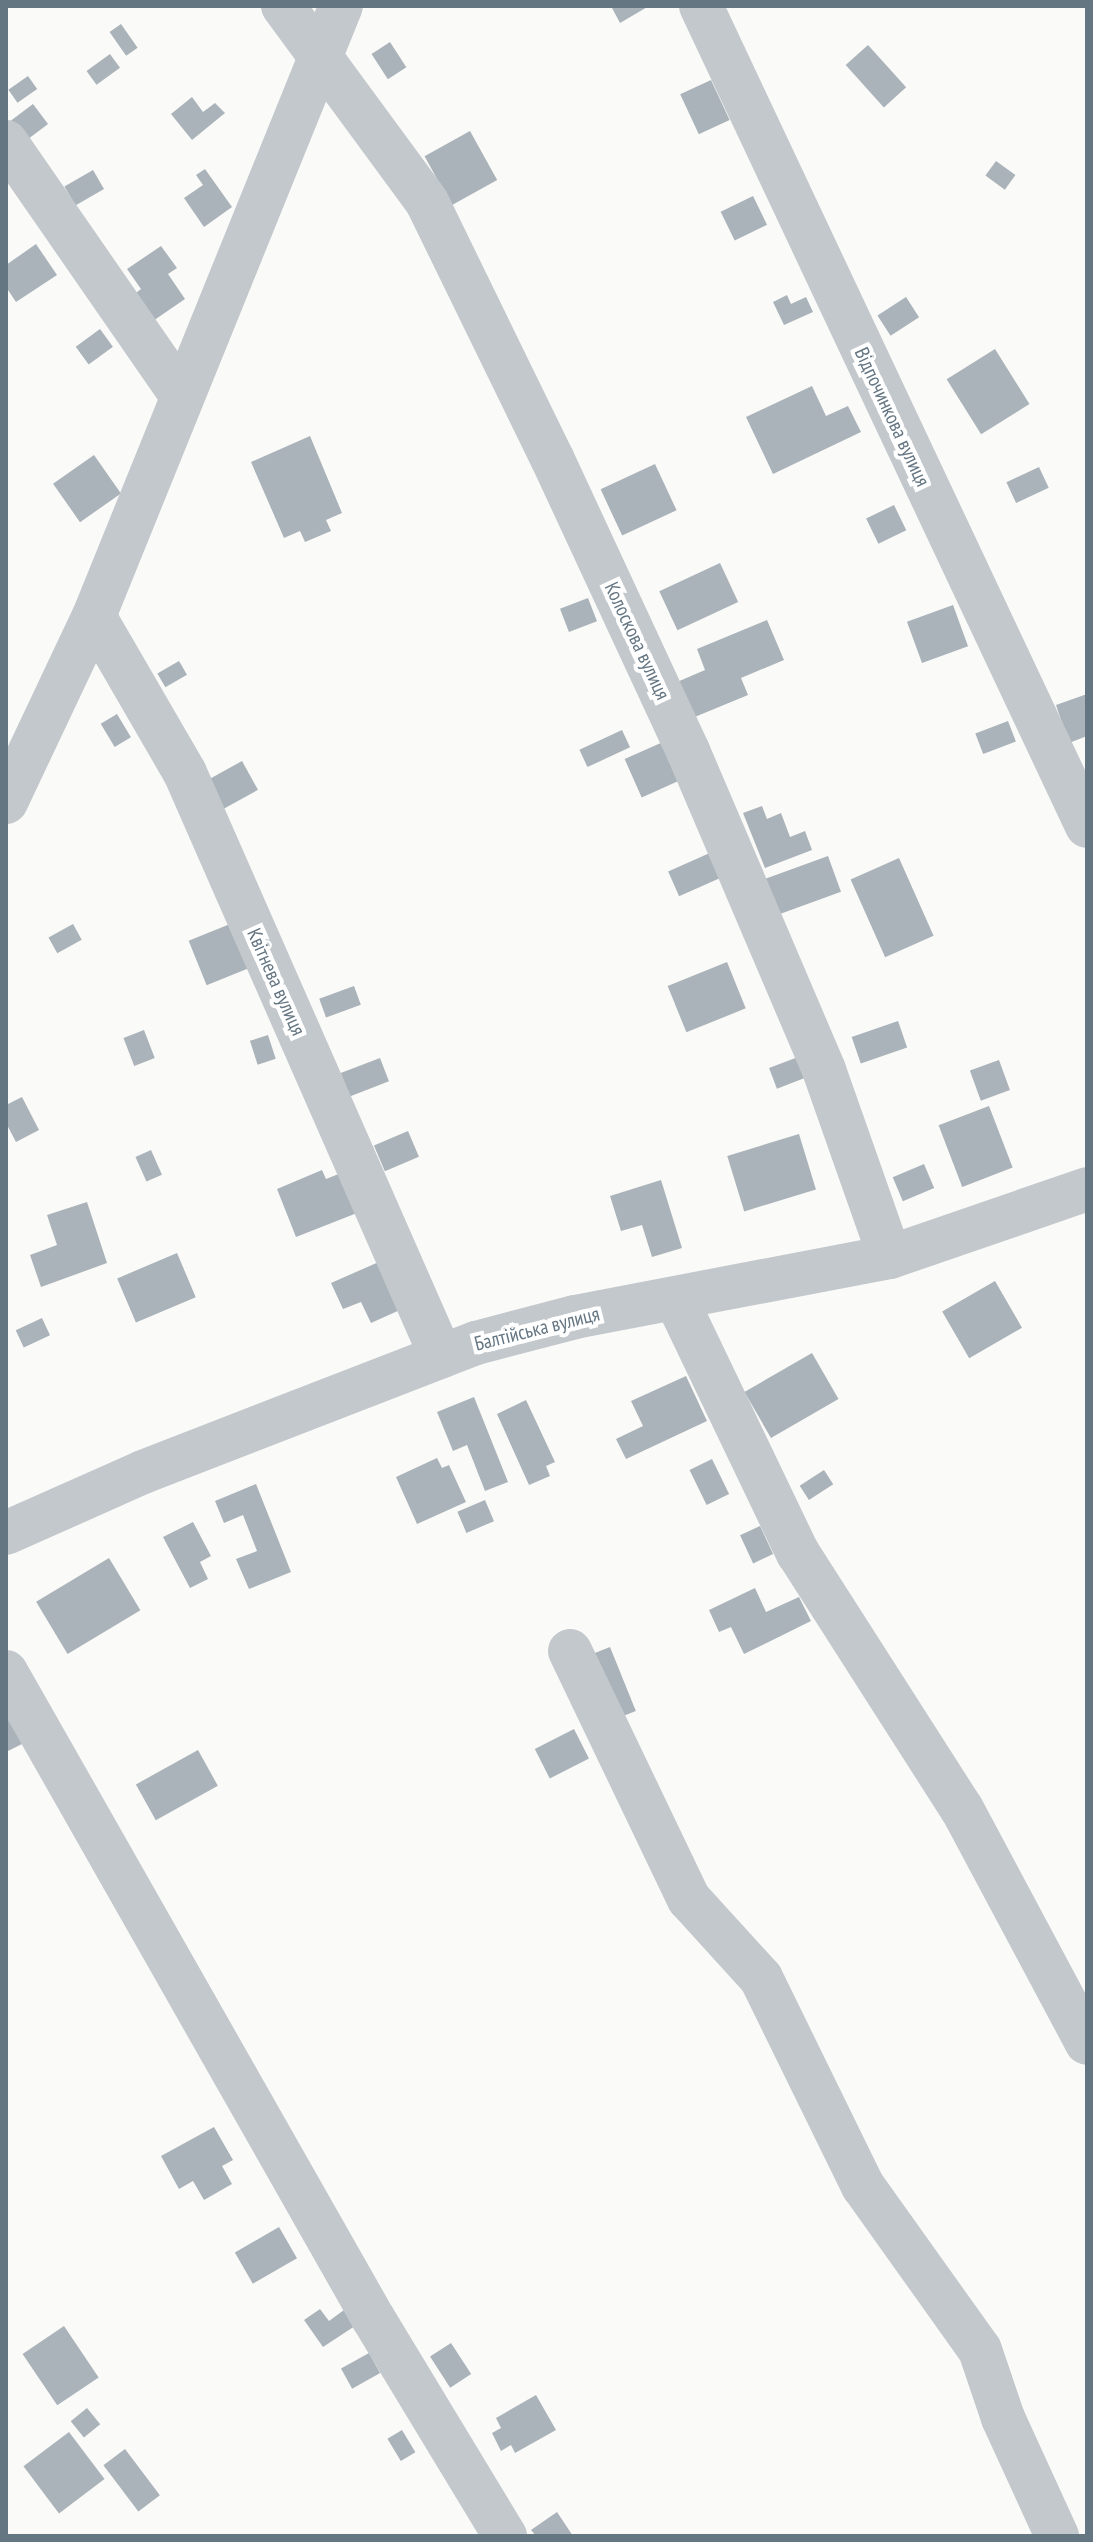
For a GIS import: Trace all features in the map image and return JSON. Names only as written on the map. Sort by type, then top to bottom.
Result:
[{"type":"street","name":"Колоскова вулиця","points":[[283,6],[427,202],[552,458],[688,751],[824,1070],[890,1257]]},
{"type":"street","points":[[6,802],[94,616],[180,393],[341,6]]},
{"type":"street","name":"Відпочинкова вулиця","points":[[701,6],[1087,826]]},
{"type":"street","points":[[6,142],[180,393]]},
{"type":"street","name":"Квітнева вулиця","points":[[94,616],[185,773],[441,1356]]},
{"type":"street","name":"Балтійська вулиця","points":[[6,1533],[143,1472],[441,1356],[575,1317],[677,1301],[890,1257],[1087,1189]]},
{"type":"street","points":[[677,1301],[798,1553],[962,1809],[1087,2043]]},
{"type":"street","points":[[570,1651],[689,1899],[761,1978],[863,2186],[980,2350],[1003,2418],[1057,2536]]},
{"type":"street","points":[[6,1672],[373,2318],[505,2536]]},
{"type":"building","points":[[611,6],[649,6],[620,23]]},
{"type":"building","points":[[121,24],[138,48],[126,56],[110,32]]},
{"type":"building","points":[[390,42],[406,67],[388,79],[372,54]]},
{"type":"building","points":[[868,45],[906,87],[884,107],[846,65]]},
{"type":"building","points":[[110,54],[120,68],[97,85],[87,71]]},
{"type":"building","points":[[28,76],[37,89],[18,103],[8,90]]},
{"type":"building","points":[[711,80],[730,120],[699,134],[680,94]]},
{"type":"building","points":[[192,97],[203,112],[215,103],[225,113],[192,140],[171,114]]},
{"type":"building","points":[[33,104],[48,124],[22,143],[7,123]]},
{"type":"building","points":[[470,131],[497,180],[452,205],[425,156]]},
{"type":"building","points":[[996,161],[1015,175],[1005,190],[985,176]]},
{"type":"building","points":[[205,169],[232,207],[204,227],[184,198],[203,185],[196,175]]},
{"type":"building","points":[[93,170],[104,189],[75,206],[64,186]]},
{"type":"building","points":[[753,196],[767,225],[735,241],[721,212]]},
{"type":"building","points":[[36,244],[57,275],[16,302],[6,287],[6,265]]},
{"type":"building","points":[[161,246],[177,268],[168,274],[185,299],[150,323],[132,296],[141,289],[127,269]]},
{"type":"building","points":[[787,295],[791,304],[806,297],[813,312],[784,325],[773,302]]},
{"type":"building","points":[[906,297],[919,317],[891,336],[877,316]]},
{"type":"building","points":[[100,329],[113,347],[89,364],[76,347]]},
{"type":"building","points":[[995,349],[1029,404],[981,434],[947,379]]},
{"type":"building","points":[[812,386],[826,416],[848,406],[861,432],[773,474],[746,417]]},
{"type":"building","points":[[310,436],[342,513],[326,520],[331,531],[305,542],[300,531],[284,538],[251,462]]},
{"type":"building","points":[[94,455],[121,494],[80,522],[53,484]]},
{"type":"building","points":[[655,464],[677,510],[622,536],[601,489]]},
{"type":"building","points":[[1039,467],[1049,488],[1016,503],[1006,482]]},
{"type":"building","points":[[894,505],[906,530],[878,544],[866,519]]},
{"type":"building","points":[[720,563],[738,602],[677,630],[659,591]]},
{"type":"building","points":[[588,598],[597,621],[569,632],[560,609]]},
{"type":"building","points":[[953,605],[968,646],[922,663],[907,622]]},
{"type":"building","points":[[767,620],[784,660],[741,678],[748,695],[685,721],[670,685],[705,670],[697,649]]},
{"type":"building","points":[[179,661],[187,675],[165,687],[157,674]]},
{"type":"building","points":[[1087,694],[1087,736],[1069,743],[1056,705]]},
{"type":"building","points":[[117,714],[131,737],[115,747],[101,724]]},
{"type":"building","points":[[1008,721],[1016,742],[983,754],[975,734]]},
{"type":"building","points":[[622,730],[630,747],[587,767],[579,750]]},
{"type":"building","points":[[663,742],[680,780],[642,797],[625,759]]},
{"type":"building","points":[[242,761],[258,790],[215,814],[199,785]]},
{"type":"building","points":[[762,806],[767,819],[781,813],[790,837],[805,831],[812,850],[765,868],[743,813]]},
{"type":"building","points":[[712,852],[723,877],[679,896],[668,872]]},
{"type":"building","points":[[828,856],[841,892],[772,917],[759,881]]},
{"type":"building","points":[[899,858],[934,936],[885,957],[851,880]]},
{"type":"building","points":[[235,922],[253,967],[207,985],[189,941]]},
{"type":"building","points":[[73,924],[82,940],[57,953],[49,938]]},
{"type":"building","points":[[727,962],[746,1008],[686,1032],[668,986]]},
{"type":"building","points":[[354,986],[361,1005],[326,1017],[319,999]]},
{"type":"building","points":[[898,1021],[907,1047],[861,1063],[852,1037]]},
{"type":"building","points":[[144,1030],[155,1058],[134,1066],[123,1038]]},
{"type":"building","points":[[268,1035],[276,1059],[258,1065],[250,1041]]},
{"type":"building","points":[[798,1057],[806,1078],[777,1089],[769,1068]]},
{"type":"building","points":[[380,1058],[389,1081],[350,1096],[341,1073]]},
{"type":"building","points":[[999,1060],[1010,1090],[981,1101],[970,1071]]},
{"type":"building","points":[[22,1097],[39,1130],[16,1142],[6,1123],[6,1105]]},
{"type":"building","points":[[989,1106],[1013,1168],[962,1187],[939,1125]]},
{"type":"building","points":[[408,1131],[419,1157],[385,1171],[374,1145]]},
{"type":"building","points":[[799,1134],[816,1189],[744,1211],[727,1156]]},
{"type":"building","points":[[151,1150],[162,1175],[146,1182],[135,1157]]},
{"type":"building","points":[[924,1164],[934,1188],[903,1201],[893,1177]]},
{"type":"building","points":[[322,1170],[326,1179],[341,1173],[357,1213],[296,1237],[277,1189]]},
{"type":"building","points":[[661,1180],[682,1248],[652,1257],[642,1225],[621,1231],[610,1196]]},
{"type":"building","points":[[87,1202],[107,1263],[41,1287],[30,1255],[57,1245],[47,1215]]},
{"type":"building","points":[[177,1253],[196,1297],[136,1323],[117,1278]]},
{"type":"building","points":[[381,1261],[402,1309],[371,1323],[361,1302],[343,1309],[331,1283]]},
{"type":"building","points":[[995,1281],[1022,1328],[969,1358],[942,1312]]},
{"type":"building","points":[[42,1318],[50,1335],[24,1347],[16,1330]]},
{"type":"building","points":[[812,1353],[839,1399],[771,1438],[744,1392]]},
{"type":"building","points":[[686,1376],[707,1421],[626,1459],[616,1439],[643,1426],[631,1401]]},
{"type":"building","points":[[474,1397],[508,1482],[485,1491],[467,1445],[453,1451],[437,1412]]},
{"type":"building","points":[[526,1400],[555,1462],[546,1466],[550,1476],[529,1485],[497,1414]]},
{"type":"building","points":[[437,1458],[442,1468],[449,1465],[466,1502],[417,1524],[396,1477]]},
{"type":"building","points":[[712,1459],[729,1494],[707,1505],[690,1470]]},
{"type":"building","points":[[824,1470],[833,1484],[809,1500],[800,1486]]},
{"type":"building","points":[[256,1484],[291,1572],[249,1589],[236,1559],[257,1551],[243,1515],[224,1523],[215,1501]]},
{"type":"building","points":[[485,1500],[494,1521],[466,1533],[457,1512]]},
{"type":"building","points":[[193,1522],[211,1556],[200,1562],[208,1579],[190,1588],[163,1537]]},
{"type":"building","points":[[760,1526],[773,1554],[753,1563],[740,1535]]},
{"type":"building","points":[[109,1558],[140,1610],[68,1654],[36,1602]]},
{"type":"building","points":[[755,1588],[766,1612],[799,1597],[811,1621],[744,1654],[731,1627],[719,1632],[709,1610]]},
{"type":"building","points":[[610,1647],[636,1711],[618,1718],[592,1654]]},
{"type":"building","points":[[6,1713],[22,1744],[6,1752]]},
{"type":"building","points":[[574,1729],[589,1758],[550,1778],[535,1749]]},
{"type":"building","points":[[198,1750],[218,1786],[156,1820],[136,1784]]},
{"type":"building","points":[[214,2127],[233,2160],[222,2166],[232,2184],[204,2200],[193,2181],[179,2189],[161,2156]]},
{"type":"building","points":[[279,2227],[297,2258],[253,2284],[235,2252]]},
{"type":"building","points":[[320,2309],[329,2321],[344,2310],[355,2326],[323,2347],[304,2320]]},
{"type":"building","points":[[64,2326],[99,2377],[57,2405],[23,2354]]},
{"type":"building","points":[[451,2343],[471,2374],[450,2388],[430,2357]]},
{"type":"building","points":[[369,2353],[380,2373],[352,2389],[341,2369]]},
{"type":"building","points":[[536,2395],[556,2430],[515,2453],[511,2445],[501,2451],[492,2433],[501,2428],[496,2418]]},
{"type":"building","points":[[87,2408],[100,2424],[84,2438],[71,2421]]},
{"type":"building","points":[[402,2430],[415,2452],[401,2461],[387,2439]]},
{"type":"building","points":[[69,2432],[105,2479],[59,2513],[23,2466]]},
{"type":"building","points":[[125,2449],[160,2495],[138,2512],[103,2465]]},
{"type":"building","points":[[557,2512],[573,2536],[536,2536],[531,2530]]}]
